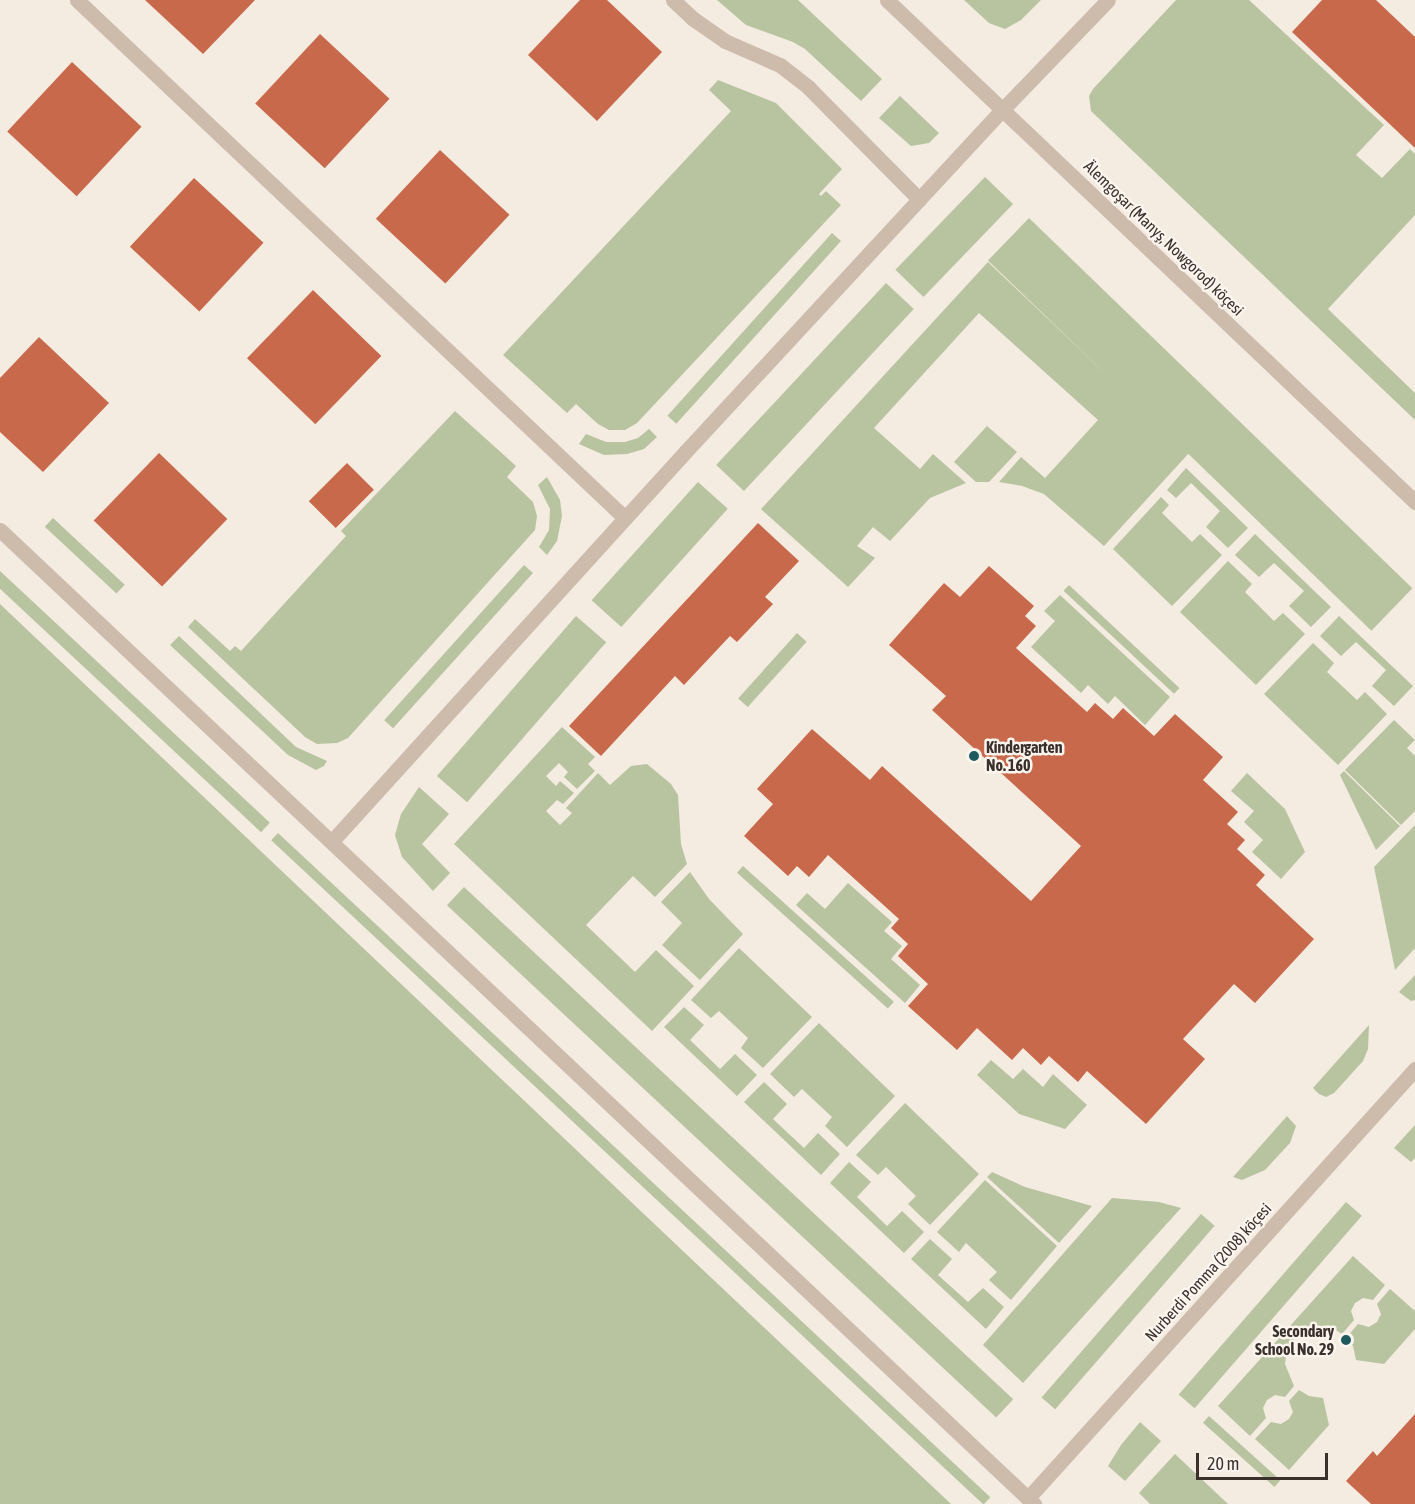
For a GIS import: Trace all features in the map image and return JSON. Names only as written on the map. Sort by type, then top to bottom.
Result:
[{"type":"street","points":[[77,0],[625,518]]},
{"type":"street","points":[[673,0],[692,18],[725,41],[780,65],[808,87],[920,199]]},
{"type":"street","name":"Älemgoşar (Manyş, Nowgorod) köçesi","points":[[887,0],[1415,502]]},
{"type":"street","points":[[333,840],[625,518],[1003,109],[1108,0]]},
{"type":"street","points":[[0,530],[333,840],[1031,1501]]},
{"type":"street","name":"Nurberdi Pomma (2008) köçesi","points":[[1031,1501],[1415,1070]]},
{"type":"green space","points":[[717,0],[798,0],[882,79],[861,101],[805,49],[793,42],[746,25]]},
{"type":"green space","points":[[964,0],[1041,0],[1021,20],[1005,29],[989,23]]},
{"type":"green space","points":[[1176,0],[1249,0],[1384,125],[1356,155],[1382,178],[1410,149],[1415,154],[1415,215],[1328,309],[1415,393],[1415,420],[1091,111],[1089,96],[1093,89]]},
{"type":"green space","points":[[718,80],[776,103],[842,169],[819,194],[821,196],[826,191],[841,205],[637,423],[625,430],[609,430],[598,424],[576,404],[567,413],[503,355],[731,111],[709,90]]},
{"type":"green space","points":[[900,96],[939,133],[929,143],[911,146],[879,118]]},
{"type":"green space","points":[[985,177],[1013,204],[923,297],[895,270]]},
{"type":"green space","points":[[1029,218],[1412,588],[1371,631],[988,260]]},
{"type":"green space","points":[[832,233],[841,241],[676,424],[667,416]]},
{"type":"green space","points":[[988,262],[1189,453],[1104,546],[1044,494],[1022,486],[999,482],[1021,457],[1045,478],[1098,420],[979,313],[874,428],[920,469],[933,454],[966,483],[930,498],[890,541],[873,527],[857,546],[875,558],[848,587],[761,509]]},
{"type":"green space","points":[[886,283],[914,309],[744,491],[716,465]]},
{"type":"green space","points":[[455,411],[516,466],[507,477],[533,502],[537,516],[535,530],[348,738],[337,743],[317,744],[305,737],[188,627],[195,619],[230,651],[235,646],[241,651],[346,536],[341,531]]},
{"type":"green space","points":[[987,426],[1017,452],[989,482],[976,482],[954,462]]},
{"type":"green space","points":[[649,429],[657,437],[644,449],[627,454],[604,455],[579,444],[586,434],[606,442],[625,442],[638,438]]},
{"type":"green space","points":[[1186,468],[1248,528],[1228,548],[1206,527],[1220,511],[1191,483],[1176,498],[1167,490]]},
{"type":"green space","points":[[547,477],[560,500],[562,516],[557,541],[547,555],[539,547],[549,530],[550,509],[538,485]]},
{"type":"green space","points":[[698,482],[728,509],[621,627],[592,600]]},
{"type":"green space","points":[[1161,497],[1169,505],[1162,513],[1192,542],[1200,534],[1222,555],[1172,606],[1113,549]]},
{"type":"green space","points":[[53,518],[125,585],[116,594],[45,527]]},
{"type":"green space","points":[[1255,534],[1331,607],[1311,627],[1289,606],[1304,591],[1274,563],[1259,577],[1235,555]]},
{"type":"green space","points":[[1228,561],[1252,584],[1245,592],[1274,621],[1283,613],[1305,634],[1256,685],[1180,612]]},
{"type":"green space","points":[[524,565],[533,573],[393,728],[384,720]]},
{"type":"green space","points":[[0,571],[270,823],[261,832],[0,589]]},
{"type":"green space","points":[[1069,585],[1179,688],[1174,694],[1064,591]]},
{"type":"green space","points":[[1060,595],[1170,697],[1145,725],[1115,696],[1108,704],[1088,685],[1081,693],[1031,647],[1055,621],[1044,611]]},
{"type":"green space","points":[[0,604],[684,1252],[951,1504],[0,1504]]},
{"type":"green space","points":[[576,616],[606,642],[467,802],[437,776]]},
{"type":"green space","points":[[1339,616],[1413,686],[1394,706],[1372,686],[1386,670],[1356,642],[1341,656],[1320,636]]},
{"type":"green space","points":[[797,633],[807,642],[748,707],[738,698]]},
{"type":"green space","points":[[179,636],[296,747],[327,761],[324,766],[316,770],[288,755],[170,645]]},
{"type":"green space","points":[[1313,643],[1334,663],[1327,672],[1357,700],[1365,692],[1387,714],[1338,765],[1264,694]]},
{"type":"green space","points":[[1394,720],[1415,740],[1407,748],[1415,756],[1415,811],[1401,825],[1345,770]]},
{"type":"green space","points":[[562,727],[595,757],[588,764],[595,771],[577,789],[564,777],[568,772],[559,763],[546,776],[556,786],[560,781],[574,793],[563,804],[557,800],[546,811],[560,825],[572,813],[566,808],[598,773],[610,785],[631,766],[647,764],[671,784],[678,795],[681,844],[687,864],[655,897],[633,876],[586,925],[635,972],[656,950],[694,986],[652,1031],[454,844]]},
{"type":"green space","points":[[1344,771],[1400,826],[1376,850],[1340,775]]},
{"type":"green space","points":[[1247,773],[1285,809],[1305,852],[1281,879],[1252,852],[1263,840],[1244,822],[1254,811],[1231,791]]},
{"type":"green space","points":[[419,787],[449,814],[422,844],[450,873],[433,891],[402,857],[395,835],[401,814]]},
{"type":"green space","points":[[1415,825],[1415,948],[1395,970],[1374,867]]},
{"type":"green space","points":[[278,833],[990,1497],[983,1504],[271,840]]},
{"type":"green space","points":[[743,866],[894,1002],[888,1009],[737,873]]},
{"type":"green space","points":[[690,872],[709,899],[743,934],[700,980],[662,945],[682,923],[661,902]]},
{"type":"green space","points":[[848,883],[892,922],[884,931],[902,946],[891,959],[920,985],[905,1003],[796,905],[807,893],[825,909]]},
{"type":"green space","points":[[464,887],[1013,1399],[996,1417],[447,905]]},
{"type":"green space","points":[[739,948],[812,1017],[763,1068],[741,1048],[748,1038],[719,1011],[711,1018],[691,1000]]},
{"type":"green space","points":[[1415,975],[1415,1000],[1411,1001],[1399,992]]},
{"type":"green space","points":[[684,1007],[704,1025],[690,1040],[720,1069],[735,1054],[757,1075],[737,1096],[664,1027]]},
{"type":"green space","points":[[819,1023],[895,1096],[847,1147],[825,1126],[832,1117],[802,1089],[794,1097],[770,1074]]},
{"type":"green space","points":[[1369,1025],[1368,1049],[1363,1061],[1334,1093],[1326,1097],[1319,1094],[1313,1088]]},
{"type":"green space","points":[[991,1060],[1013,1079],[1023,1069],[1043,1087],[1053,1074],[1087,1105],[1065,1129],[1019,1114],[977,1075]]},
{"type":"green space","points":[[764,1082],[787,1104],[773,1119],[804,1148],[818,1133],[840,1154],[821,1175],[744,1102]]},
{"type":"green space","points":[[905,1103],[979,1174],[930,1225],[908,1204],[916,1196],[886,1167],[878,1175],[856,1155]]},
{"type":"green space","points":[[1287,1116],[1296,1126],[1290,1143],[1265,1170],[1242,1180],[1233,1177]]},
{"type":"green space","points":[[1415,1125],[1415,1158],[1411,1162],[1394,1148]]},
{"type":"green space","points":[[849,1162],[871,1182],[857,1197],[887,1226],[902,1211],[924,1232],[904,1253],[830,1183]]},
{"type":"green space","points":[[992,1172],[1025,1187],[1092,1206],[1059,1243],[987,1177]]},
{"type":"green space","points":[[985,1180],[1057,1246],[1011,1300],[989,1280],[997,1272],[966,1243],[959,1252],[937,1232]]},
{"type":"green space","points":[[1112,1198],[1159,1202],[1181,1208],[1023,1383],[983,1345]]},
{"type":"green space","points":[[1346,1202],[1362,1216],[1195,1408],[1179,1394]]},
{"type":"green space","points":[[1201,1214],[1215,1226],[1055,1409],[1042,1397]]},
{"type":"green space","points":[[930,1239],[952,1259],[938,1275],[968,1302],[983,1288],[1004,1307],[986,1329],[911,1259]]},
{"type":"green space","points":[[1353,1256],[1385,1285],[1373,1300],[1363,1298],[1355,1303],[1351,1311],[1354,1320],[1342,1334],[1333,1328],[1319,1326],[1305,1329],[1294,1338],[1287,1350],[1285,1364],[1294,1386],[1285,1397],[1275,1395],[1267,1400],[1263,1408],[1266,1418],[1250,1436],[1218,1406]]},
{"type":"green space","points":[[1390,1289],[1415,1311],[1415,1329],[1384,1364],[1356,1360],[1353,1346],[1346,1338],[1358,1324],[1369,1327],[1377,1322],[1381,1314],[1377,1304]]},
{"type":"green space","points":[[1299,1390],[1309,1396],[1323,1398],[1329,1425],[1289,1470],[1255,1439],[1271,1422],[1281,1424],[1289,1419],[1293,1412],[1289,1401]]},
{"type":"green space","points":[[1209,1416],[1280,1480],[1274,1487],[1203,1423]]},
{"type":"green space","points":[[1140,1422],[1161,1441],[1125,1481],[1108,1466],[1121,1445]]},
{"type":"green space","points":[[1175,1454],[1228,1504],[1150,1504],[1139,1493]]},
{"type":"building","points":[[145,0],[255,0],[203,54]]},
{"type":"building","points":[[580,0],[607,0],[662,52],[597,121],[528,55]]},
{"type":"building","points":[[1322,0],[1376,0],[1415,37],[1415,148],[1292,32]]},
{"type":"building","points":[[320,34],[389,99],[325,168],[255,103]]},
{"type":"building","points":[[72,62],[141,127],[77,196],[7,131]]},
{"type":"building","points":[[440,150],[509,215],[445,284],[376,219]]},
{"type":"building","points":[[194,178],[263,243],[199,312],[130,247]]},
{"type":"building","points":[[313,290],[381,356],[315,424],[247,358]]},
{"type":"building","points":[[39,337],[109,403],[43,472],[0,432],[0,378]]},
{"type":"building","points":[[159,453],[227,519],[162,587],[94,521]]},
{"type":"building","points":[[347,463],[374,490],[336,528],[309,501]]},
{"type":"building","points":[[758,523],[799,561],[765,597],[773,604],[737,642],[730,636],[684,685],[675,676],[601,756],[569,726]]},
{"type":"building","points":[[989,566],[1034,606],[1025,616],[1036,626],[1016,648],[1087,712],[1095,703],[1113,719],[1123,708],[1154,736],[1175,714],[1223,757],[1203,780],[1238,812],[1227,824],[1245,840],[1237,849],[1265,875],[1256,885],[1314,939],[1255,1003],[1234,984],[1183,1039],[1205,1059],[1146,1124],[1087,1071],[1078,1082],[1049,1056],[1041,1065],[1023,1048],[1012,1060],[977,1028],[957,1050],[908,1006],[928,984],[898,956],[908,944],[891,928],[899,919],[828,855],[809,877],[797,866],[788,876],[744,836],[773,804],[757,789],[812,729],[870,780],[882,766],[1031,901],[1081,846],[932,710],[946,696],[889,645],[944,583],[960,597]]},
{"type":"building","points":[[1415,1414],[1415,1504],[1371,1504],[1346,1481],[1373,1451],[1377,1456]]},
{"type":"place","name":"Kindergarten No. 160","points":[[974,756]]},
{"type":"place","name":"Secondary School No. 29","points":[[1346,1340]]}]
